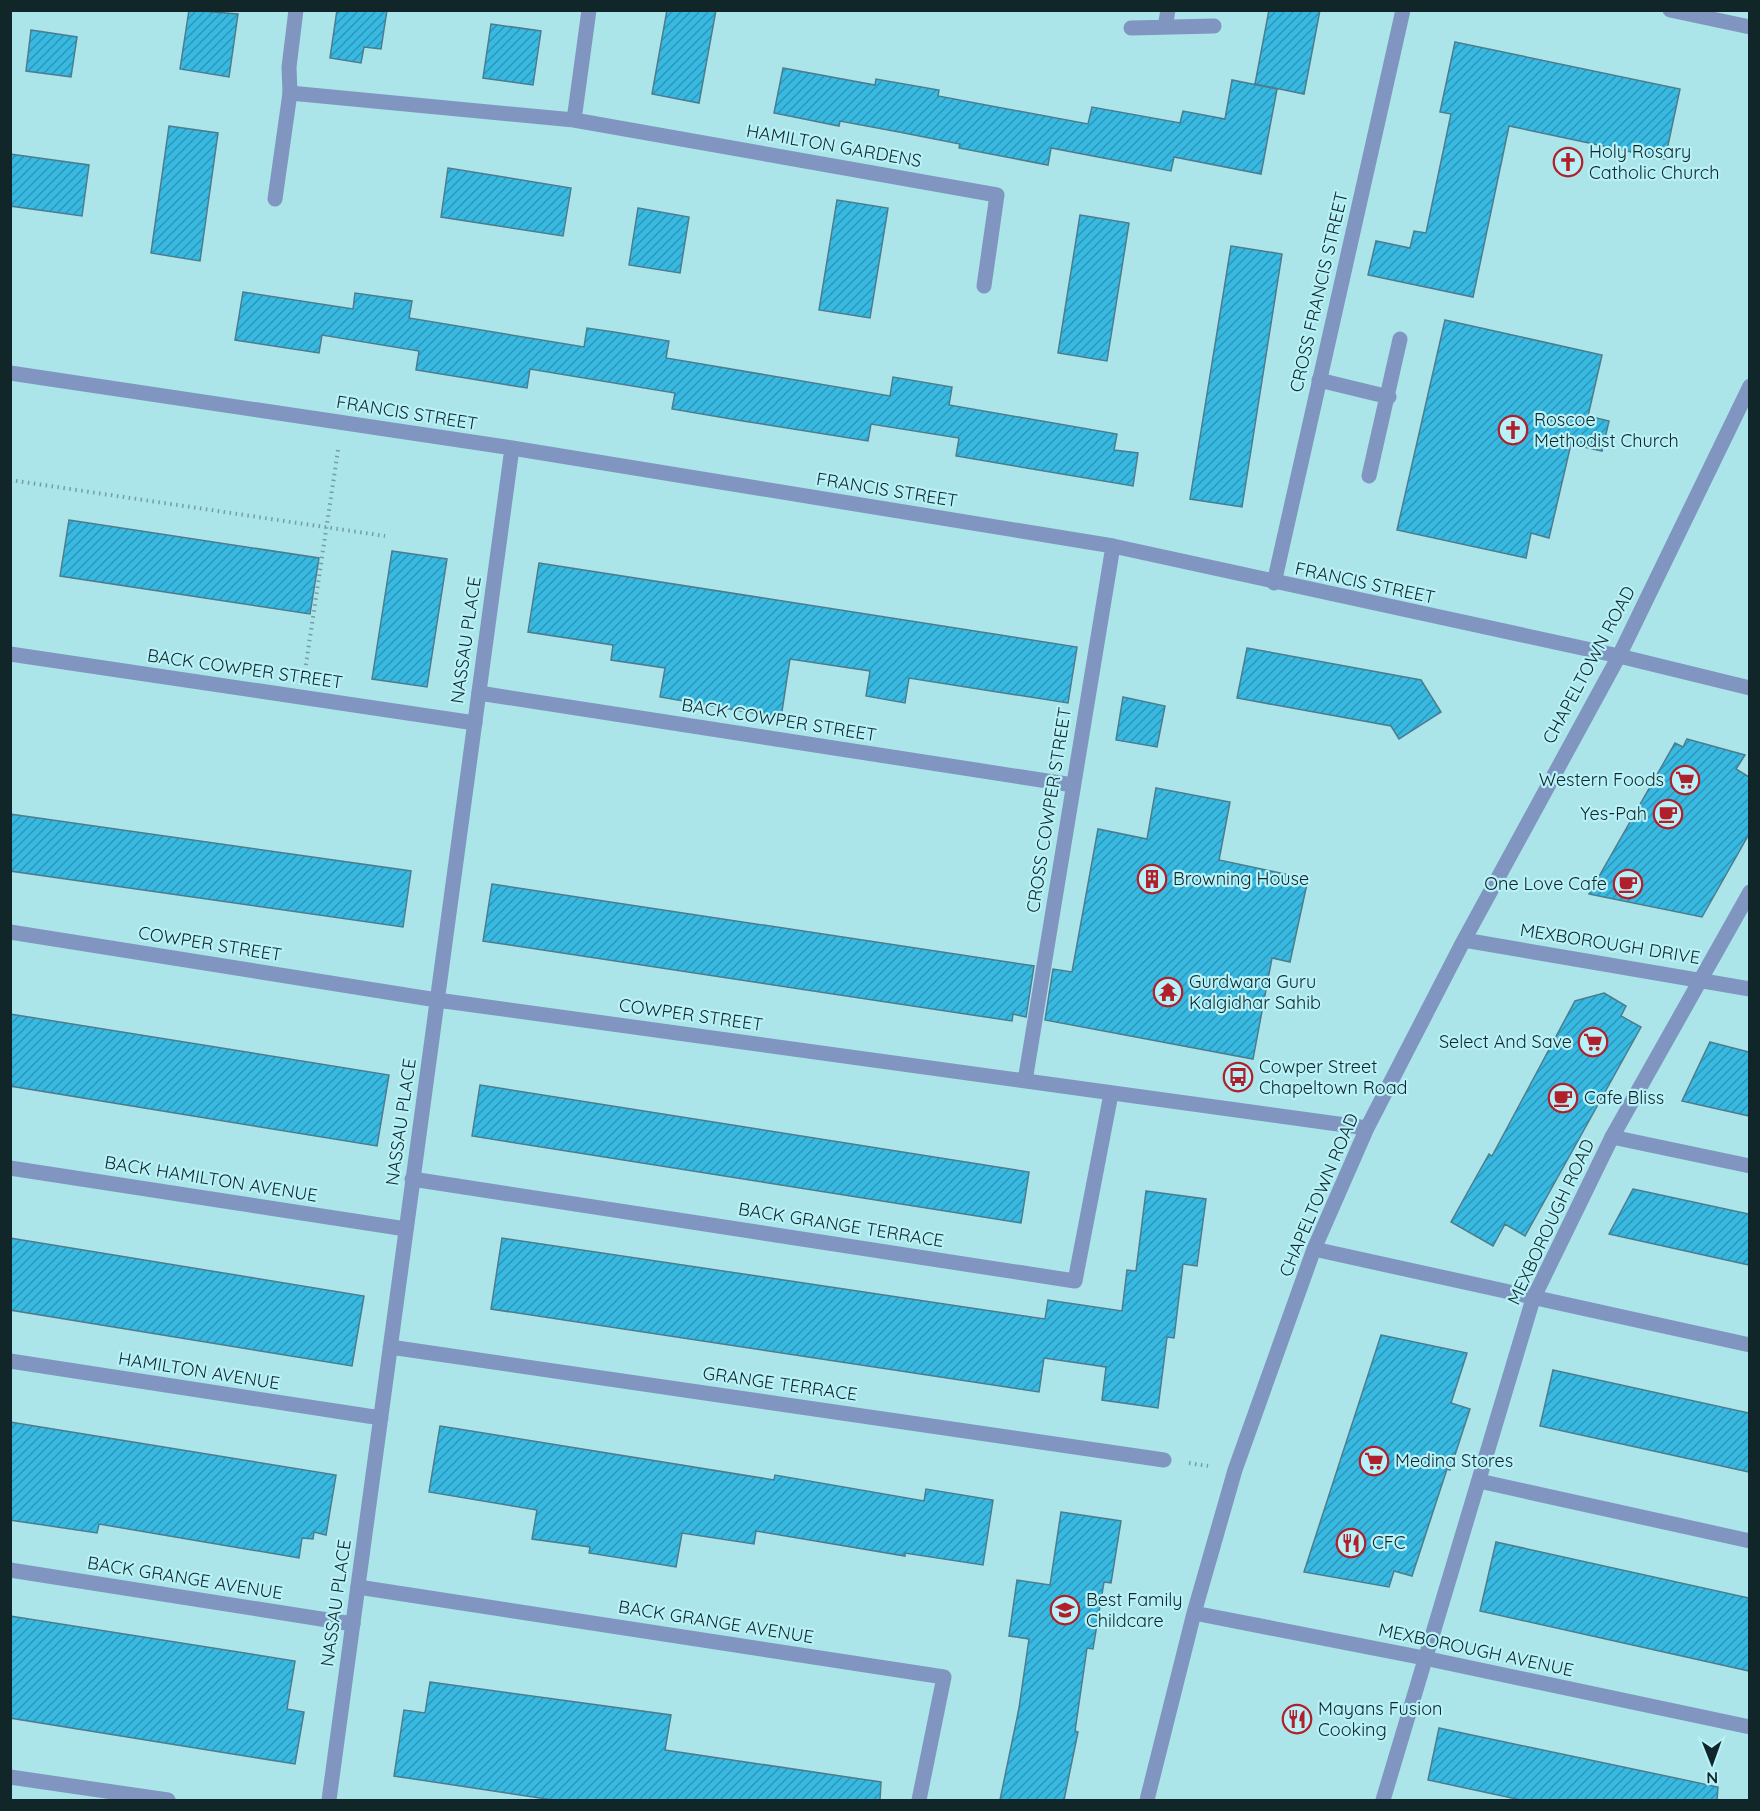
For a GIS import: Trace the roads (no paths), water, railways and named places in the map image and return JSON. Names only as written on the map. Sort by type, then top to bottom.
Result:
[{"type":"street","points":[[275,199],[290,93],[289,67],[296,10]]},
{"type":"street","points":[[574,120],[589,10]]},
{"type":"street","points":[[1165,27],[1168,10]]},
{"type":"street","name":"CROSS FRANCIS STREET","points":[[1274,583],[1403,10]]},
{"type":"street","points":[[1670,10],[1749,27]]},
{"type":"street","points":[[1131,28],[1214,26]]},
{"type":"street","name":"HAMILTON GARDENS","points":[[290,93],[574,120],[997,195],[984,286]]},
{"type":"street","points":[[1369,476],[1389,397],[1400,339]]},
{"type":"street","name":"FRANCIS STREET","points":[[10,374],[512,448],[1113,546],[1274,583],[1619,656],[1749,688]]},
{"type":"street","points":[[1319,380],[1389,397]]},
{"type":"street","name":"CHAPELTOWN ROAD","points":[[1148,1800],[1194,1613],[1235,1470],[1314,1249],[1367,1128],[1464,940],[1619,656],[1749,386]]},
{"type":"street","name":"NASSAU PLACE","points":[[329,1800],[512,448]]},
{"type":"street","name":"CROSS COWPER STREET","points":[[1025,1081],[1113,546]]},
{"type":"street","name":"BACK COWPER STREET","points":[[10,654],[475,723]]},
{"type":"street","name":"BACK COWPER STREET","points":[[479,693],[1073,785]]},
{"type":"street","name":"MEXBOROUGH ROAD","points":[[1383,1800],[1533,1299],[1612,1137],[1749,892]]},
{"type":"street","name":"COWPER STREET","points":[[10,932],[437,1000],[1367,1128]]},
{"type":"street","name":"MEXBOROUGH DRIVE","points":[[1464,940],[1699,978],[1749,989]]},
{"type":"street","name":"BACK GRANGE TERRACE","points":[[412,1179],[1075,1281],[1111,1094]]},
{"type":"street","points":[[1612,1137],[1749,1166]]},
{"type":"street","name":"BACK HAMILTON AVENUE","points":[[10,1168],[406,1229]]},
{"type":"street","points":[[1314,1249],[1749,1345]]},
{"type":"street","name":"GRANGE TERRACE","points":[[390,1347],[1164,1460]]},
{"type":"street","name":"HAMILTON AVENUE","points":[[10,1362],[381,1418]]},
{"type":"street","points":[[1479,1481],[1749,1540]]},
{"type":"street","name":"BACK GRANGE AVENUE","points":[[10,1570],[353,1624]]},
{"type":"street","name":"BACK GRANGE AVENUE","points":[[358,1587],[944,1677],[919,1800]]},
{"type":"street","name":"MEXBOROUGH AVENUE","points":[[1194,1613],[1424,1658],[1749,1727]]},
{"type":"street","points":[[10,1777],[168,1800]]},
{"type":"place","name":"Holy Rosary Catholic Church","points":[[1568,162]]},
{"type":"place","name":"Roscoe Methodist Church","points":[[1513,430]]},
{"type":"place","name":"Western Foods","points":[[1685,780]]},
{"type":"place","name":"Yes-Pah","points":[[1668,814]]},
{"type":"place","name":"Browning House","points":[[1152,879]]},
{"type":"place","name":"One Love Cafe","points":[[1628,884]]},
{"type":"place","name":"Gurdwara Guru Kalgidhar Sahib","points":[[1168,992]]},
{"type":"place","name":"Select And Save","points":[[1593,1042]]},
{"type":"place","name":"Cowper Street Chapeltown Road","points":[[1238,1077]]},
{"type":"place","name":"Cafe Bliss","points":[[1563,1098]]},
{"type":"place","name":"Medina Stores","points":[[1374,1461]]},
{"type":"place","name":"CFC","points":[[1351,1543]]},
{"type":"place","name":"Best Family Childcare","points":[[1065,1610]]},
{"type":"place","name":"Mayans Fusion Cooking","points":[[1297,1719]]}]
